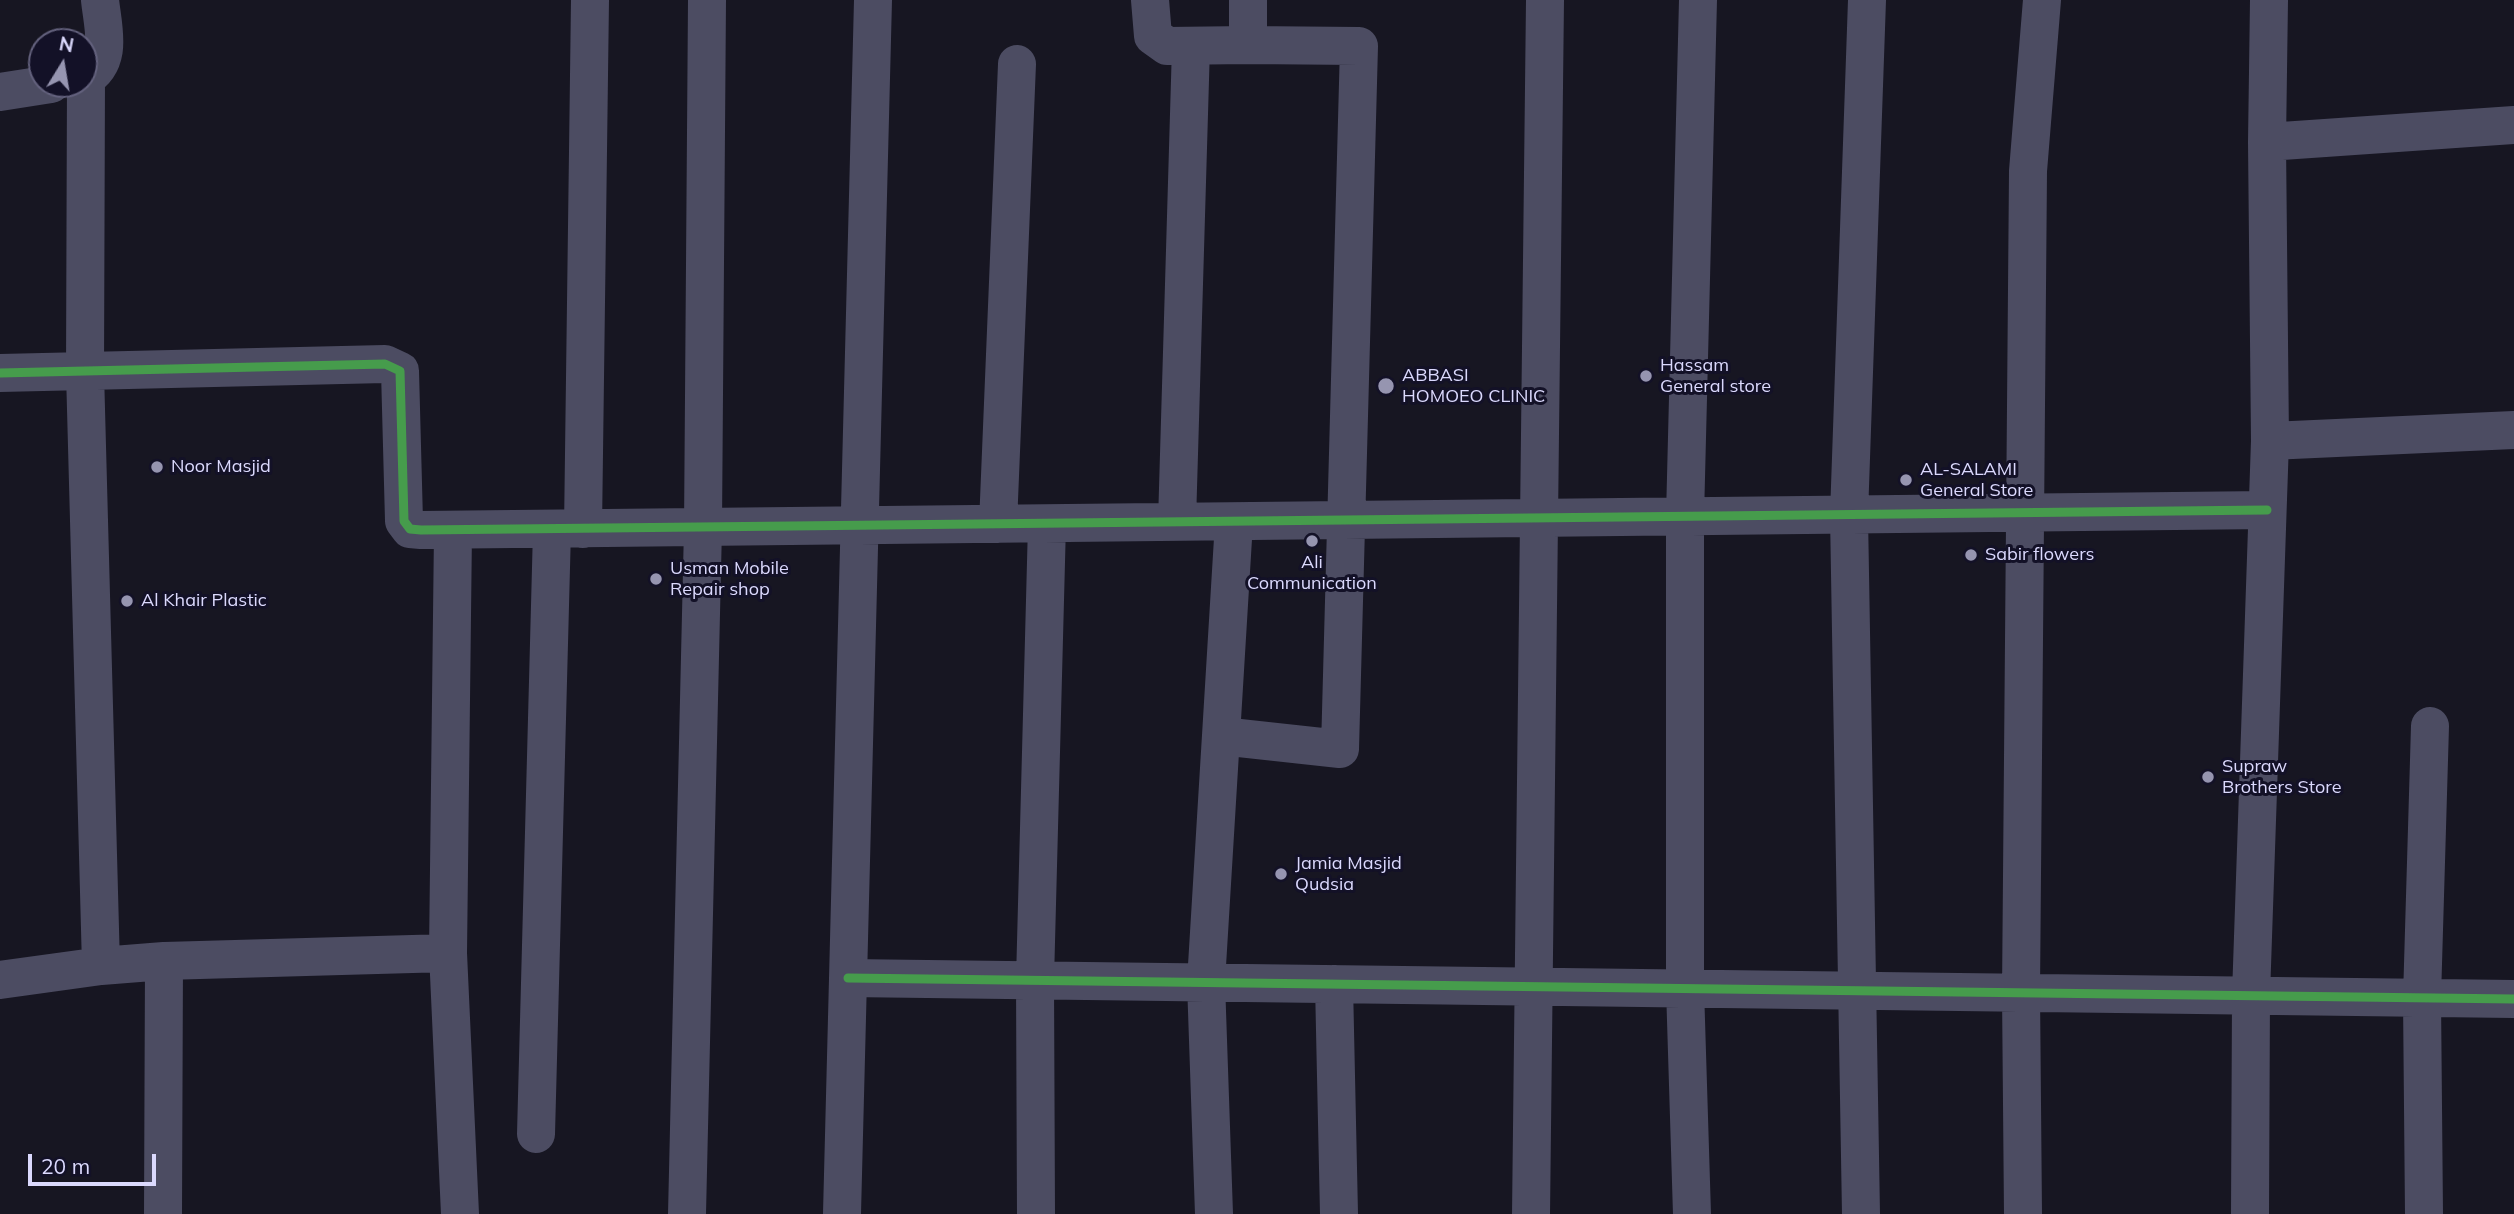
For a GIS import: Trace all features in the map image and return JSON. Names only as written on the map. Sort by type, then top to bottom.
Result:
[{"type":"street","points":[[98,67],[105,48],[100,0]]},
{"type":"street","points":[[536,1134],[567,529],[590,0]]},
{"type":"street","points":[[687,1214],[703,528],[707,0]]},
{"type":"street","points":[[842,1214],[873,0]]},
{"type":"street","points":[[1150,0],[1153,36],[1167,46],[1359,46],[1340,750],[1221,736]]},
{"type":"street","points":[[1248,0],[1248,45]]},
{"type":"street","points":[[1531,1214],[1545,0]]},
{"type":"street","points":[[1692,1214],[1685,988],[1685,517],[1698,0]]},
{"type":"street","points":[[1861,1214],[1849,515],[1867,0]]},
{"type":"street","points":[[2023,1214],[2021,992],[2028,171],[2042,0]]},
{"type":"street","points":[[2250,1214],[2251,995],[2270,441],[2267,142],[2269,0]]},
{"type":"street","points":[[1177,522],[1191,47]]},
{"type":"street","points":[[998,524],[1017,64]]},
{"type":"street","points":[[0,92],[28,88]]},
{"type":"street","points":[[74,98],[85,372],[101,966]]},
{"type":"street","points":[[2267,142],[2514,125]]},
{"type":"street","points":[[0,373],[385,364],[400,371],[404,521],[410,529],[453,531],[2267,510]]},
{"type":"street","points":[[2270,441],[2514,430]]},
{"type":"street","points":[[1214,1214],[1206,982],[1234,522]]},
{"type":"street","points":[[1037,1214],[1035,979],[1047,523]]},
{"type":"street","points":[[453,531],[448,953],[460,1214]]},
{"type":"street","points":[[2424,1214],[2422,998],[2430,726]]},
{"type":"street","points":[[0,981],[101,966],[164,961],[448,953]]},
{"type":"street","points":[[163,1214],[164,961]]},
{"type":"street","points":[[848,978],[2514,999]]},
{"type":"street","points":[[1334,984],[1339,1214]]},
{"type":"cycle path","points":[[0,373],[385,364],[400,371],[404,521],[410,529],[421,530],[2267,510]]},
{"type":"cycle path","points":[[848,978],[2514,999]]},
{"type":"place","name":"Hassam General store","points":[[1646,376]]},
{"type":"place","name":"ABBASI HOMOEO CLINIC","points":[[1386,386]]},
{"type":"place","name":"Noor Masjid","points":[[157,467]]},
{"type":"place","name":"AL-SALAMI General Store","points":[[1906,480]]},
{"type":"place","name":"Ali Communication","points":[[1312,541]]},
{"type":"place","name":"Sabir flowers","points":[[1971,555]]},
{"type":"place","name":"Usman Mobile Repair shop","points":[[656,579]]},
{"type":"place","name":"Al Khair Plastic","points":[[127,601]]},
{"type":"place","name":"Supraw Brothers Store","points":[[2208,777]]},
{"type":"place","name":"Jamia Masjid Qudsia","points":[[1281,874]]}]
